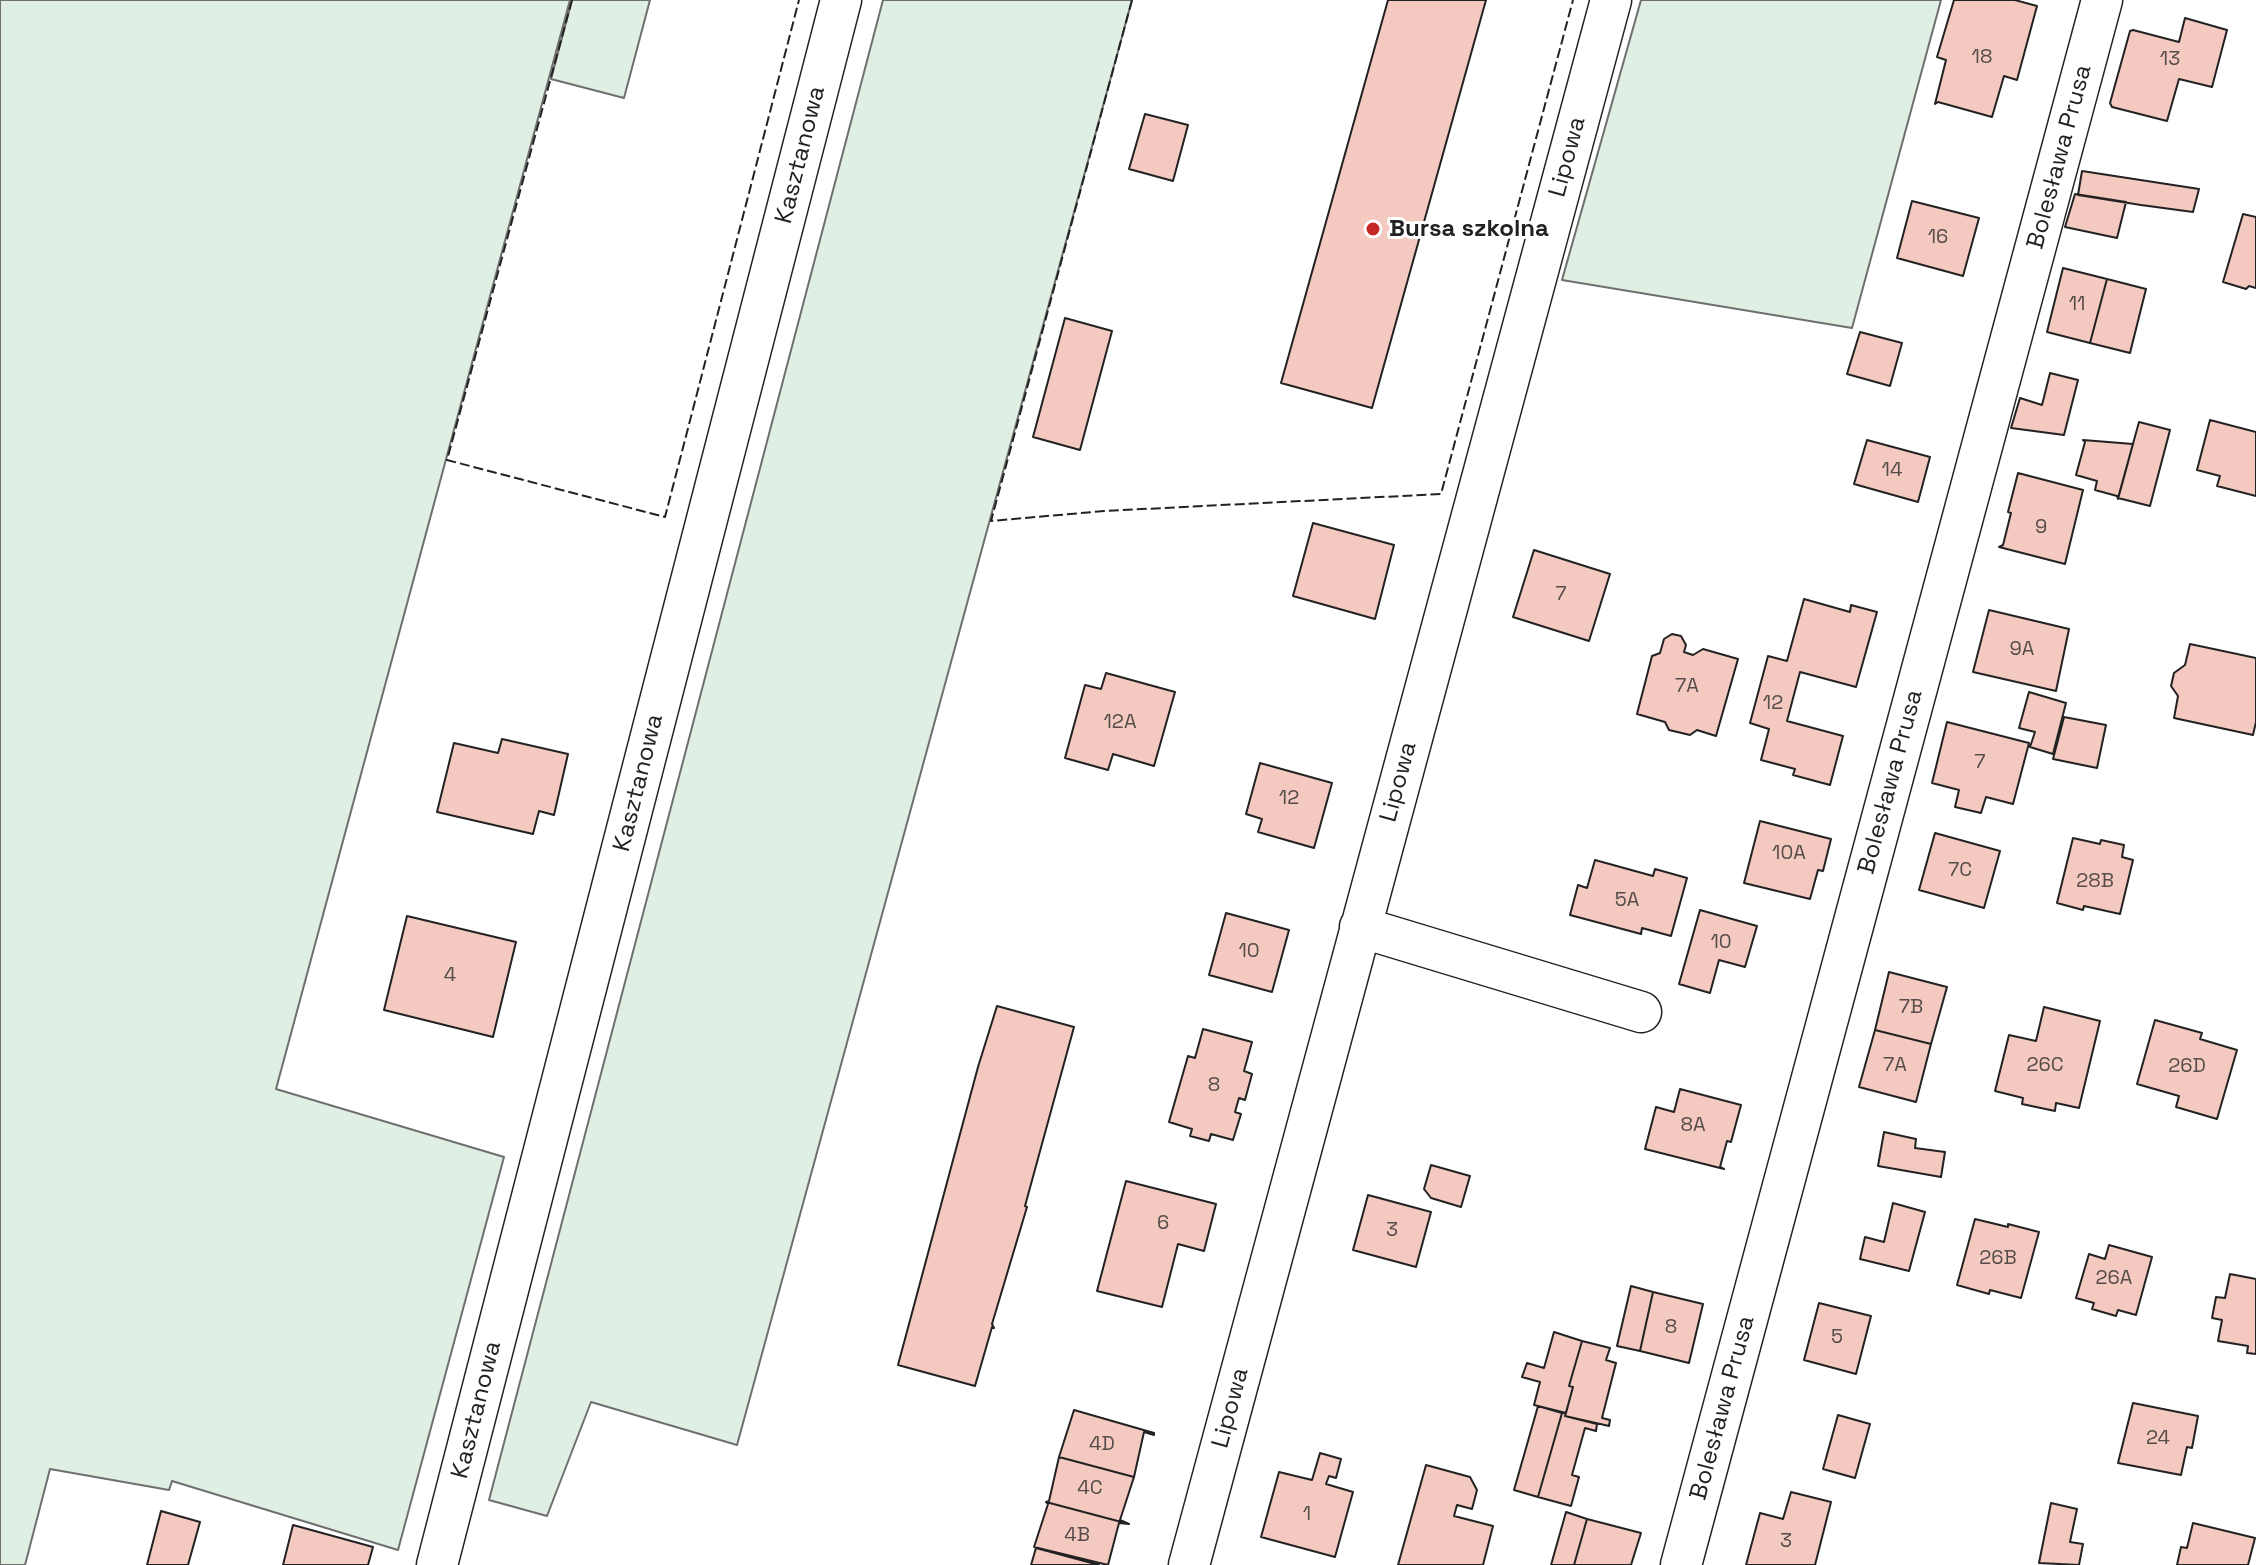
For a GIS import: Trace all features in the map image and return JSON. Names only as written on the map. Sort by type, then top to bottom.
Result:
[{"type":"street","name":"Kasztanowa","points":[[437,1565],[841,0]]},
{"type":"street","name":"Lipowa","points":[[1189,1565],[1611,0]]},
{"type":"street","name":"Bolesława Prusa","points":[[1681,1565],[2102,0]]},
{"type":"street","points":[[1360,927],[1641,1012]]},
{"type":"green space","points":[[0,0],[570,0],[276,1089],[504,1157],[398,1550],[172,1481],[169,1490],[50,1469],[25,1565],[0,1565]]},
{"type":"green space","points":[[572,0],[650,0],[624,98],[551,79]]},
{"type":"green space","points":[[883,0],[1132,0],[737,1445],[591,1402],[547,1516],[489,1500]]},
{"type":"green space","points":[[1641,0],[1941,0],[1852,328],[1562,280]]},
{"type":"building","name":"Bursa szkolna","points":[[1388,0],[1486,0],[1372,408],[1281,383]]},
{"type":"building","points":[[1954,0],[2015,0],[2037,6],[2017,80],[2004,76],[1992,117],[1938,102],[1935,104],[1946,60],[1937,57]]},
{"type":"building","points":[[2185,18],[2227,30],[2212,87],[2179,79],[2167,121],[2112,107],[2110,103],[2130,31],[2179,42]]},
{"type":"building","points":[[1145,114],[1188,125],[1173,181],[1129,169]]},
{"type":"building","points":[[2082,171],[2199,189],[2193,212],[2141,205],[2078,195]]},
{"type":"building","points":[[2075,194],[2126,202],[2117,238],[2065,227]]},
{"type":"building","points":[[1912,201],[1979,218],[1963,276],[1897,258]]},
{"type":"building","points":[[2243,214],[2256,217],[2256,288],[2249,286],[2246,289],[2223,282]]},
{"type":"building","points":[[2063,268],[2107,279],[2090,343],[2047,332]]},
{"type":"building","points":[[2107,279],[2146,289],[2130,353],[2090,343]]},
{"type":"building","points":[[1065,318],[1112,331],[1080,450],[1033,437]]},
{"type":"building","points":[[1860,332],[1902,343],[1890,386],[1847,374]]},
{"type":"building","points":[[2050,373],[2078,380],[2064,435],[2011,428],[2020,398],[2042,405]]},
{"type":"building","points":[[2210,420],[2256,432],[2256,496],[2217,486],[2220,476],[2197,470]]},
{"type":"building","points":[[2139,422],[2170,430],[2150,506],[2118,498]]},
{"type":"building","points":[[1867,440],[1930,457],[1918,502],[1854,484]]},
{"type":"building","points":[[2083,440],[2133,444],[2118,499],[2117,496],[2095,490],[2097,481],[2076,475]]},
{"type":"building","points":[[2018,473],[2083,490],[2065,564],[1999,547],[2003,545]]},
{"type":"building","points":[[1313,523],[1394,545],[1375,619],[1293,596]]},
{"type":"building","points":[[1534,550],[1610,574],[1589,641],[1513,617]]},
{"type":"building","points":[[1804,599],[1850,612],[1851,605],[1877,612],[1856,687],[1800,672],[1787,721],[1843,736],[1830,785],[1793,775],[1795,769],[1761,760],[1769,729],[1750,723],[1768,656],[1787,661]]},
{"type":"building","points":[[1989,610],[2069,629],[2056,691],[1973,672]]},
{"type":"building","points":[[1672,634],[1681,636],[1686,645],[1684,652],[1693,655],[1703,649],[1738,659],[1716,736],[1697,730],[1690,735],[1669,730],[1665,722],[1637,714],[1652,656],[1660,653],[1664,639]]},
{"type":"building","points":[[2190,644],[2256,658],[2256,722],[2253,735],[2174,718],[2178,696],[2171,686],[2174,673],[2185,665]]},
{"type":"building","points":[[1106,673],[1175,692],[1154,766],[1113,754],[1108,770],[1065,758],[1085,685],[1101,689]]},
{"type":"building","points":[[2029,692],[2066,703],[2053,754],[2030,747],[2035,732],[2019,728]]},
{"type":"building","points":[[2064,717],[2106,725],[2097,768],[2053,759]]},
{"type":"building","points":[[1947,722],[2029,743],[2013,804],[1986,797],[1981,813],[1955,807],[1959,790],[1932,783]]},
{"type":"building","points":[[502,739],[568,754],[554,815],[539,811],[533,834],[437,812],[454,743],[498,753]]},
{"type":"building","points":[[1260,763],[1332,783],[1314,848],[1258,832],[1262,819],[1246,814]]},
{"type":"building","points":[[1760,821],[1831,839],[1823,871],[1818,870],[1810,899],[1744,883]]},
{"type":"building","points":[[1935,833],[2000,851],[1984,908],[1919,890]]},
{"type":"building","points":[[2073,838],[2124,845],[2122,857],[2133,860],[2120,914],[2084,906],[2083,910],[2057,903]]},
{"type":"building","points":[[1595,860],[1653,876],[1655,869],[1687,878],[1671,936],[1642,928],[1641,934],[1570,915],[1578,885],[1587,888]]},
{"type":"building","points":[[1700,910],[1757,926],[1745,967],[1719,960],[1710,993],[1679,984]]},
{"type":"building","points":[[1226,913],[1289,930],[1272,992],[1209,975]]},
{"type":"building","points":[[407,916],[516,942],[493,1037],[384,1010]]},
{"type":"building","points":[[1889,972],[1947,987],[1931,1044],[1875,1030]]},
{"type":"building","points":[[997,1006],[1074,1027],[1027,1207],[992,1324],[994,1328],[975,1386],[898,1365]]},
{"type":"building","points":[[2044,1007],[2100,1021],[2079,1108],[2056,1103],[2055,1111],[2022,1104],[2023,1098],[1995,1091],[2009,1035],[2036,1041]]},
{"type":"building","points":[[2155,1020],[2202,1033],[2200,1039],[2237,1050],[2217,1119],[2176,1107],[2179,1096],[2137,1084]]},
{"type":"building","points":[[1203,1029],[1252,1042],[1244,1071],[1252,1074],[1245,1100],[1239,1098],[1235,1112],[1241,1114],[1233,1140],[1211,1134],[1209,1141],[1190,1136],[1192,1129],[1169,1122],[1188,1056],[1195,1058]]},
{"type":"building","points":[[1875,1030],[1931,1044],[1916,1102],[1859,1087]]},
{"type":"building","points":[[1680,1089],[1741,1105],[1720,1167],[1724,1169],[1645,1149],[1656,1107],[1674,1112]]},
{"type":"building","points":[[1884,1132],[1916,1139],[1915,1148],[1945,1152],[1941,1177],[1878,1166]]},
{"type":"building","points":[[1431,1165],[1470,1176],[1461,1207],[1431,1198],[1424,1189]]},
{"type":"building","points":[[1126,1181],[1216,1204],[1204,1251],[1178,1244],[1162,1307],[1097,1291]]},
{"type":"building","points":[[1368,1195],[1431,1212],[1416,1267],[1353,1250]]},
{"type":"building","points":[[1893,1203],[1925,1212],[1909,1271],[1860,1259],[1865,1237],[1884,1242]]},
{"type":"building","points":[[1975,1219],[2039,1232],[2021,1298],[1990,1290],[1989,1294],[1957,1285]]},
{"type":"building","points":[[2109,1245],[2152,1257],[2136,1315],[2118,1310],[2116,1316],[2092,1309],[2094,1303],[2076,1298],[2089,1254],[2105,1259]]},
{"type":"building","points":[[2230,1274],[2256,1279],[2256,1354],[2247,1353],[2248,1346],[2218,1341],[2222,1320],[2212,1318],[2216,1297],[2225,1298]]},
{"type":"building","points":[[1631,1286],[1653,1292],[1640,1351],[1617,1346]]},
{"type":"building","points":[[1653,1292],[1703,1304],[1689,1363],[1640,1351]]},
{"type":"building","points":[[1819,1303],[1871,1316],[1856,1374],[1804,1360]]},
{"type":"building","points":[[1554,1332],[1582,1341],[1569,1386],[1573,1387],[1566,1413],[1534,1405],[1540,1382],[1522,1377],[1527,1363],[1544,1368]]},
{"type":"building","points":[[1582,1341],[1610,1348],[1606,1360],[1616,1363],[1602,1418],[1610,1420],[1609,1426],[1565,1416],[1573,1387],[1569,1386]]},
{"type":"building","points":[[2133,1403],[2198,1416],[2192,1448],[2187,1447],[2181,1475],[2118,1463]]},
{"type":"building","points":[[1538,1406],[1562,1413],[1538,1497],[1514,1490]]},
{"type":"building","points":[[1074,1410],[1154,1433],[1144,1432],[1134,1477],[1059,1457]]},
{"type":"building","points":[[1562,1413],[1597,1424],[1596,1431],[1585,1428],[1572,1475],[1579,1477],[1571,1506],[1538,1497]]},
{"type":"building","points":[[1838,1415],[1870,1424],[1855,1478],[1823,1469]]},
{"type":"building","points":[[1320,1453],[1341,1459],[1336,1478],[1329,1476],[1326,1484],[1353,1492],[1335,1557],[1261,1537],[1279,1472],[1312,1480]]},
{"type":"building","points":[[1059,1457],[1134,1477],[1120,1520],[1129,1524],[1046,1502],[1049,1501]]},
{"type":"building","points":[[1426,1465],[1470,1477],[1477,1490],[1472,1509],[1457,1505],[1454,1516],[1493,1526],[1483,1565],[1398,1565]]},
{"type":"building","points":[[1791,1492],[1831,1502],[1815,1565],[1746,1565],[1760,1513],[1783,1519]]},
{"type":"building","points":[[1046,1502],[1129,1524],[1119,1523],[1108,1565],[1034,1547],[1048,1504]]},
{"type":"building","points":[[2051,1503],[2077,1509],[2070,1542],[2083,1544],[2079,1565],[2039,1563]]},
{"type":"building","points":[[161,1511],[200,1522],[188,1565],[147,1565]]},
{"type":"building","points":[[1566,1512],[1587,1519],[1574,1565],[1551,1565]]},
{"type":"building","points":[[1587,1519],[1641,1533],[1631,1565],[1574,1565]]},
{"type":"building","points":[[2193,1523],[2255,1538],[2248,1565],[2177,1565],[2181,1547],[2187,1548]]},
{"type":"building","points":[[293,1525],[373,1547],[368,1565],[283,1565]]},
{"type":"building","points":[[1036,1548],[1099,1565],[1031,1565]]},
{"type":"fence","points":[[572,0],[447,460],[665,517],[799,0]]},
{"type":"fence","points":[[1132,0],[991,521],[1104,511],[1441,494],[1573,0]]},
{"type":"place","name":"Bursa szkolna","points":[[1373,229]]}]
